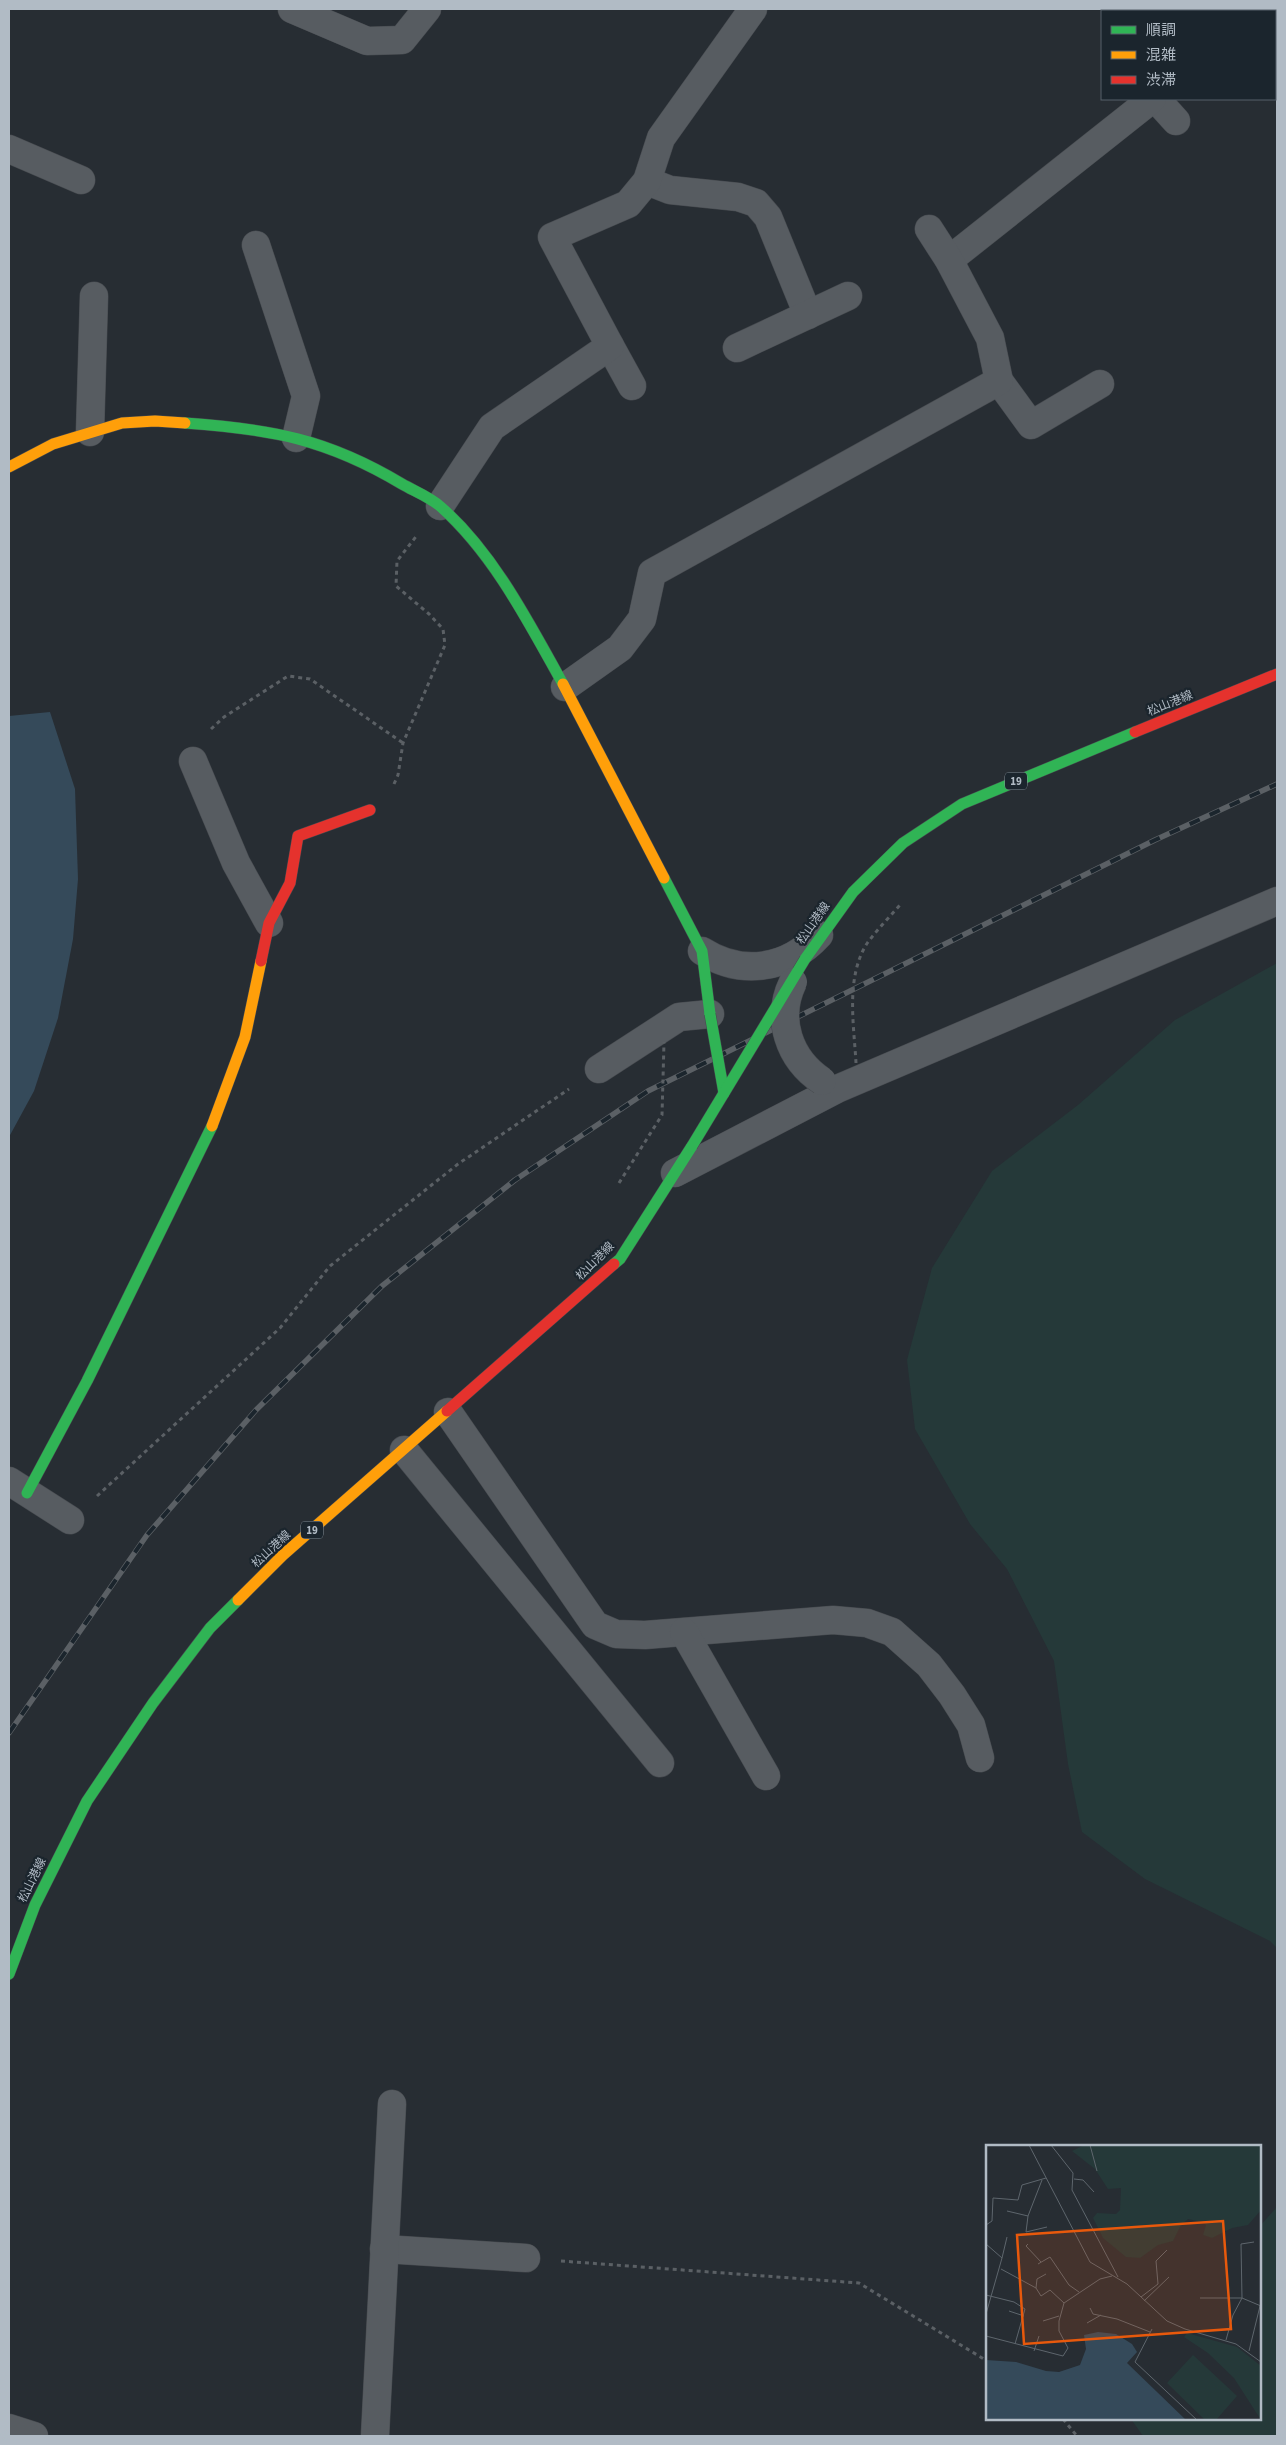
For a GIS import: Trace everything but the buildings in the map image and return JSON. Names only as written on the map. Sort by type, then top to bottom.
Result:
[{"type":"street","points":[[292,9],[334,17],[367,41],[402,40],[427,9]]},
{"type":"street","points":[[632,386],[552,237],[628,204],[646,181],[661,138],[752,9]]},
{"type":"street","points":[[949,260],[1151,100]]},
{"type":"street","points":[[1157,100],[1176,122]]},
{"type":"street","points":[[9,149],[81,180]]},
{"type":"street","points":[[646,181],[670,190],[738,198],[756,203],[768,217],[808,315]]},
{"type":"street","points":[[929,229],[949,260],[990,338],[999,381],[1031,425],[1100,384]]},
{"type":"street","points":[[256,245],[306,396],[296,438]]},
{"type":"street","points":[[90,432],[94,296]]},
{"type":"street","points":[[737,348],[848,296]]},
{"type":"street","points":[[440,506],[492,427],[610,346]]},
{"type":"street","points":[[565,687],[620,648],[642,619],[652,573],[999,381]]},
{"type":"street","points":[[9,468],[53,444],[122,423],[155,421],[242,427],[322,445],[372,466],[440,506],[470,538],[503,582],[530,625],[565,687],[702,950],[710,1014],[724,1092]]},
{"type":"street","name":"松山港線","points":[[9,1974],[35,1905],[87,1801],[153,1703],[210,1628],[283,1555],[620,1259],[692,1146],[823,931],[853,892],[903,843],[962,804],[1277,674]]},
{"type":"street","points":[[193,761],[236,862],[269,923]]},
{"type":"street","points":[[70,1520],[18,1487],[87,1381],[215,1120],[245,1037],[269,923],[290,883],[298,836],[370,810]]},
{"type":"street","points":[[675,1173],[830,1085],[1277,901]]},
{"type":"street","points":[[702,950],[714,959],[735,965],[756,967],[771,965],[798,954],[823,931]]},
{"type":"street","points":[[803,963],[789,990],[786,1003],[786,1031],[796,1056],[804,1067],[830,1085]]},
{"type":"street","points":[[599,1069],[679,1017],[710,1014]]},
{"type":"street","points":[[448,1412],[595,1625],[616,1634],[644,1635],[833,1620],[867,1623],[892,1632],[928,1665],[952,1695],[971,1725],[980,1758]]},
{"type":"street","points":[[404,1450],[660,1764]]},
{"type":"street","points":[[684,1632],[766,1776]]},
{"type":"street","points":[[375,2436],[392,2104]]},
{"type":"street","points":[[384,2249],[526,2258]]},
{"type":"street","points":[[9,2428],[34,2436]]},
{"type":"path","points":[[370,810],[388,797],[398,775],[403,744],[445,645],[442,629],[429,614],[396,586],[398,561],[440,506]]},
{"type":"path","points":[[193,761],[194,745],[224,717],[288,676],[310,678],[403,744]]},
{"type":"path","points":[[856,1063],[854,1011],[856,968],[868,943],[901,904]]},
{"type":"path","points":[[619,1183],[662,1115],[664,1042]]},
{"type":"path","points":[[70,1520],[280,1328],[330,1266],[458,1164],[599,1069]]},
{"type":"path","points":[[526,2258],[858,2284],[986,2360]]},
{"type":"path","points":[[1064,2420],[1077,2436]]},
{"type":"green space","points":[[1277,963],[1277,1948],[1270,1941],[1145,1879],[1082,1832],[1068,1764],[1054,1661],[1007,1569],[970,1524],[915,1429],[907,1360],[932,1268],[992,1171],[1078,1105],[1175,1020]]},
{"type":"green space","points":[[1277,2207],[1277,2436],[1143,2436],[1132,2420],[1261,2420],[1261,2225]]},
{"type":"water","points":[[50,712],[75,789],[78,879],[73,939],[58,1018],[34,1091],[9,1137],[9,716]]},
{"type":"railway","points":[[9,1733],[147,1535],[256,1410],[382,1286],[515,1180],[648,1091],[1155,840],[1277,784]]},
{"type":"traffic: fast","points":[[185,423],[245,429],[298,439],[349,456],[432,500],[460,526],[494,568],[509,590],[563,684]]},
{"type":"traffic: fast","points":[[805,959],[853,892],[903,843],[962,804],[1135,732]]},
{"type":"traffic: fast","points":[[664,878],[702,951],[710,1014]]},
{"type":"traffic: fast","points":[[692,1146],[805,959]]},
{"type":"traffic: fast","points":[[710,1014],[724,1093]]},
{"type":"traffic: fast","points":[[27,1493],[87,1381],[212,1126]]},
{"type":"traffic: fast","points":[[614,1264],[620,1259],[692,1146]]},
{"type":"traffic: fast","points":[[9,1974],[35,1905],[87,1801],[153,1703],[210,1628],[238,1600]]},
{"type":"traffic: slow","points":[[9,467],[53,444],[122,423],[155,421],[185,423]]},
{"type":"traffic: slow","points":[[563,684],[664,878]]},
{"type":"traffic: slow","points":[[212,1126],[245,1037],[261,961]]},
{"type":"traffic: slow","points":[[238,1600],[283,1555],[447,1411]]},
{"type":"traffic: jam","points":[[1135,732],[1277,674]]},
{"type":"traffic: jam","points":[[261,961],[269,923],[290,883],[298,836],[370,810]]},
{"type":"traffic: jam","points":[[447,1411],[614,1264]]}]
